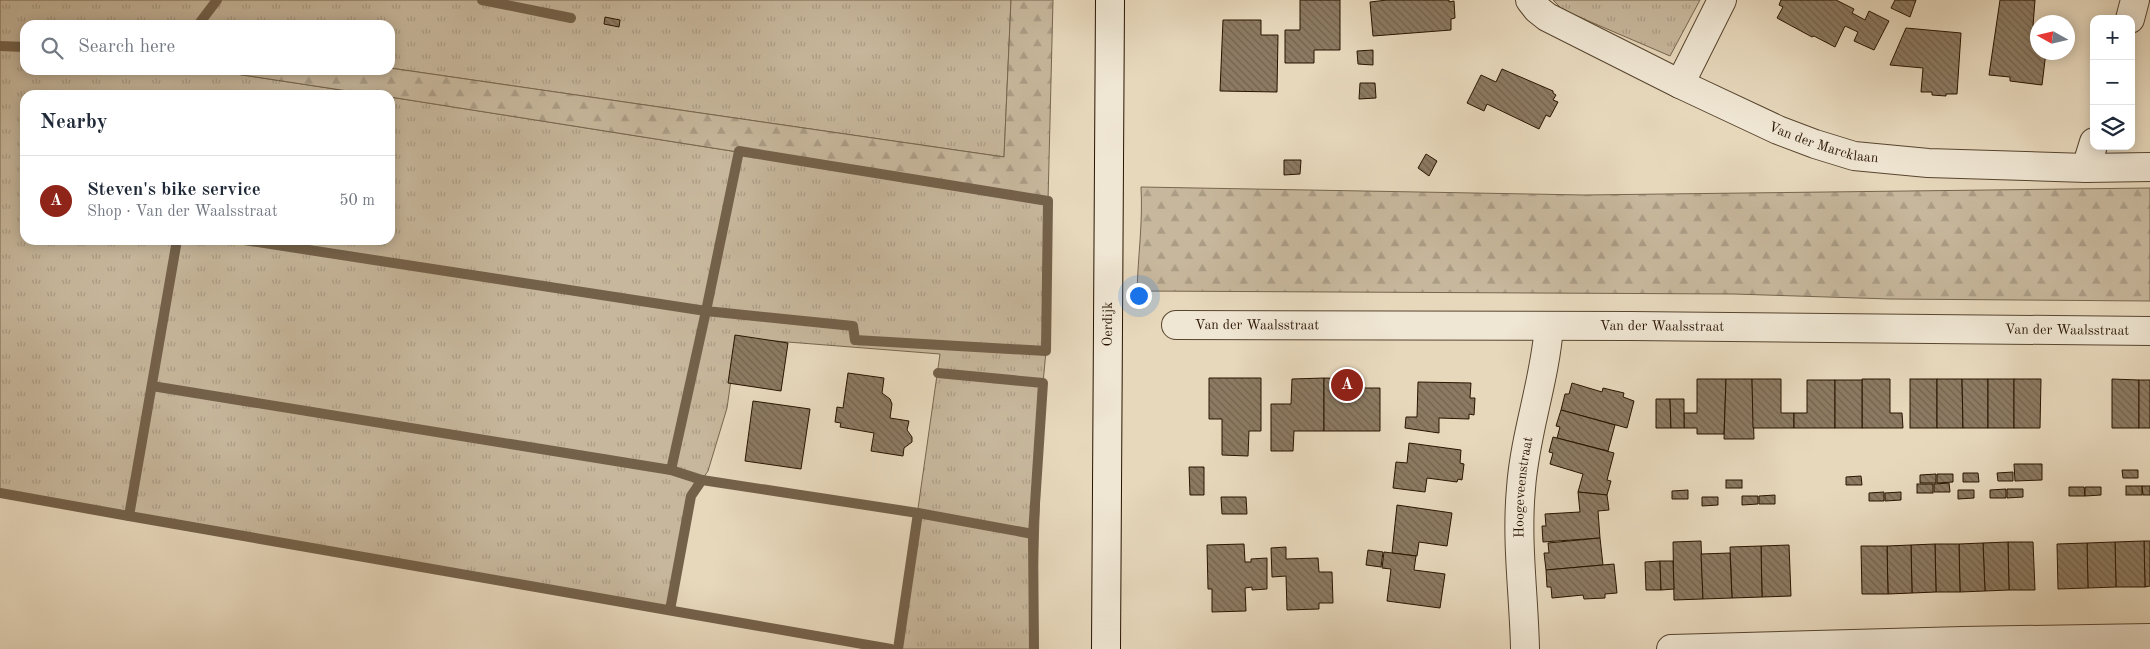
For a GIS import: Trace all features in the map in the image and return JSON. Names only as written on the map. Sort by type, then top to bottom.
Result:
[{"type":"street","name":"Oerdijk","points":[[1106,649],[1110,0]]},
{"type":"street","name":"Van der Marcklaan","points":[[1530,0],[1547,17],[1680,84],[1778,130],[1854,156],[1928,163],[2090,155],[2150,167]]},
{"type":"street","points":[[1680,84],[1722,0]]},
{"type":"street","points":[[2131,15],[2135,0]]},
{"type":"street","name":"Van der Waalsstraat","points":[[1176,325],[2150,331]]},
{"type":"street","name":"Hoogeveenstraat","points":[[1525,649],[1521,568],[1521,488],[1532,417],[1547,356],[1549,326]]},
{"type":"street","points":[[1671,649],[1963,640],[2150,638]]},
{"type":"green space","points":[[0,0],[1011,0],[1004,157],[395,69],[395,20],[20,20],[20,75],[243,75],[341,90],[20,90],[20,245],[395,245],[395,98],[1048,201],[1046,351],[1043,383],[1035,649],[898,649],[940,354],[737,338],[727,408],[708,471],[691,496],[670,610],[0,493]]},
{"type":"green space","points":[[1011,0],[1053,0],[1048,201],[395,98],[395,90],[341,90],[243,75],[395,75],[395,69],[1004,157]]},
{"type":"green space","points":[[1553,0],[1700,0],[1670,56],[1563,10]]},
{"type":"green space","points":[[1141,187],[1584,195],[2150,188],[2150,301],[1890,299],[1734,294],[1137,291]]},
{"type":"building","points":[[1300,0],[1340,0],[1340,50],[1314,50],[1314,63],[1285,63],[1285,30],[1300,30]]},
{"type":"building","points":[[1387,0],[1454,1],[1455,18],[1451,19],[1451,30],[1373,36],[1370,2]]},
{"type":"building","points":[[1781,0],[1836,0],[1854,9],[1852,13],[1865,20],[1869,11],[1889,21],[1874,50],[1854,41],[1858,32],[1845,26],[1835,47],[1777,18],[1783,7],[1779,5]]},
{"type":"building","points":[[1895,0],[1916,0],[1910,17],[1891,8]]},
{"type":"building","points":[[2000,0],[2035,0],[2034,15],[2030,15],[2030,60],[2045,60],[2042,85],[2010,81],[2010,77],[1989,75]]},
{"type":"building","points":[[605,17],[620,20],[619,27],[604,24]]},
{"type":"building","points":[[1223,20],[1261,20],[1261,35],[1278,35],[1277,92],[1220,91]]},
{"type":"building","points":[[1906,28],[1961,33],[1957,94],[1946,94],[1946,96],[1932,95],[1932,92],[1921,92],[1923,68],[1890,65]]},
{"type":"building","points":[[1373,50],[1373,65],[1358,64],[1357,51]]},
{"type":"building","points":[[1502,69],[1553,91],[1556,95],[1553,100],[1558,102],[1550,117],[1546,115],[1539,129],[1487,104],[1484,111],[1467,103],[1481,75],[1496,82]]},
{"type":"building","points":[[1360,83],[1375,83],[1376,98],[1359,99]]},
{"type":"building","points":[[1426,154],[1437,161],[1429,176],[1418,168]]},
{"type":"building","points":[[1284,160],[1301,160],[1300,174],[1284,175]]},
{"type":"building","points":[[735,335],[788,343],[781,391],[728,383]]},
{"type":"building","points":[[848,373],[884,378],[882,393],[890,399],[892,404],[890,418],[909,421],[907,430],[912,437],[912,442],[904,448],[903,456],[871,451],[874,433],[840,427],[841,423],[835,422],[837,407],[843,408]]},
{"type":"building","points":[[1209,378],[1261,378],[1261,431],[1249,431],[1248,456],[1222,455],[1222,419],[1209,419]]},
{"type":"building","points":[[1324,378],[1324,431],[1294,431],[1293,451],[1271,451],[1271,404],[1291,404],[1292,379]]},
{"type":"building","points":[[1324,378],[1356,379],[1356,388],[1380,388],[1380,431],[1324,431]]},
{"type":"building","points":[[1697,379],[1726,379],[1724,434],[1697,434],[1697,428],[1684,428],[1684,413],[1697,413]]},
{"type":"building","points":[[1726,379],[1752,379],[1754,439],[1724,439]]},
{"type":"building","points":[[1752,379],[1781,379],[1781,413],[1794,413],[1794,428],[1753,428]]},
{"type":"building","points":[[1862,379],[1890,379],[1890,413],[1902,413],[1903,428],[1862,428]]},
{"type":"building","points":[[1910,379],[1937,379],[1937,428],[1910,428]]},
{"type":"building","points":[[1937,379],[1962,379],[1963,428],[1937,428]]},
{"type":"building","points":[[1962,379],[1988,379],[1988,428],[1963,428]]},
{"type":"building","points":[[1988,379],[2014,379],[2014,428],[1988,428]]},
{"type":"building","points":[[2014,379],[2041,379],[2040,428],[2014,428]]},
{"type":"building","points":[[2112,379],[2139,380],[2139,428],[2112,428]]},
{"type":"building","points":[[1807,380],[1835,380],[1835,428],[1794,428],[1794,413],[1807,413]]},
{"type":"building","points":[[1835,380],[1862,380],[1862,428],[1835,428]]},
{"type":"building","points":[[2139,380],[2150,380],[2150,428],[2139,428]]},
{"type":"building","points":[[1418,382],[1471,383],[1470,398],[1475,398],[1474,415],[1469,414],[1469,419],[1439,418],[1439,433],[1405,428],[1406,417],[1417,417]]},
{"type":"building","points":[[1572,383],[1602,392],[1603,388],[1624,393],[1623,397],[1634,401],[1627,428],[1561,410],[1565,394],[1569,394]]},
{"type":"building","points":[[1656,399],[1670,399],[1671,428],[1656,428]]},
{"type":"building","points":[[1670,399],[1684,399],[1684,428],[1671,428]]},
{"type":"building","points":[[753,401],[810,409],[801,469],[745,461]]},
{"type":"building","points":[[1561,410],[1615,425],[1608,451],[1557,438],[1560,427],[1556,426]]},
{"type":"building","points":[[1553,437],[1614,453],[1607,480],[1611,481],[1607,495],[1578,492],[1583,474],[1550,464],[1553,453],[1549,452]]},
{"type":"building","points":[[1409,443],[1461,450],[1460,463],[1464,464],[1462,480],[1458,479],[1457,482],[1427,478],[1425,492],[1393,488],[1396,462],[1407,463]]},
{"type":"building","points":[[2014,464],[2042,464],[2042,480],[2015,481]]},
{"type":"building","points":[[1189,467],[1204,467],[1204,495],[1190,495]]},
{"type":"building","points":[[2122,470],[2138,470],[2138,478],[2123,478]]},
{"type":"building","points":[[2013,472],[2013,481],[1998,481],[1997,473]]},
{"type":"building","points":[[1963,473],[1978,473],[1979,482],[1963,482]]},
{"type":"building","points":[[1936,474],[1936,483],[1920,483],[1920,475]]},
{"type":"building","points":[[1937,474],[1953,474],[1953,482],[1937,483]]},
{"type":"building","points":[[1861,476],[1862,485],[1846,485],[1846,477]]},
{"type":"building","points":[[1726,480],[1742,480],[1742,488],[1726,488]]},
{"type":"building","points":[[1949,483],[1950,492],[1934,492],[1934,484]]},
{"type":"building","points":[[1917,484],[1933,484],[1933,493],[1917,493]]},
{"type":"building","points":[[2126,486],[2142,486],[2142,495],[2126,495]]},
{"type":"building","points":[[2142,486],[2150,486],[2150,495],[2143,495]]},
{"type":"building","points":[[2069,487],[2084,487],[2085,496],[2069,496]]},
{"type":"building","points":[[2085,487],[2101,487],[2101,495],[2085,496]]},
{"type":"building","points":[[2006,489],[2006,498],[1990,498],[1990,490]]},
{"type":"building","points":[[2007,489],[2023,489],[2023,497],[2007,498]]},
{"type":"building","points":[[1688,490],[1688,499],[1672,499],[1672,491]]},
{"type":"building","points":[[1958,490],[1974,490],[1974,498],[1958,499]]},
{"type":"building","points":[[1578,492],[1607,495],[1609,510],[1598,511],[1600,538],[1543,542],[1542,526],[1546,526],[1545,514],[1580,512]]},
{"type":"building","points":[[1884,492],[1884,501],[1869,501],[1869,493]]},
{"type":"building","points":[[1901,492],[1901,500],[1885,501],[1885,493]]},
{"type":"building","points":[[1775,495],[1775,504],[1759,504],[1759,496]]},
{"type":"building","points":[[1742,496],[1758,496],[1758,504],[1742,505]]},
{"type":"building","points":[[1221,497],[1246,497],[1247,514],[1222,514]]},
{"type":"building","points":[[1702,497],[1718,497],[1718,505],[1702,506]]},
{"type":"building","points":[[1397,505],[1452,513],[1447,546],[1419,542],[1417,556],[1392,553]]},
{"type":"building","points":[[1600,538],[1603,565],[1546,570],[1544,553],[1549,553],[1548,543]]},
{"type":"building","points":[[1701,541],[1703,599],[1674,600],[1673,542]]},
{"type":"building","points":[[2144,541],[2150,541],[2150,586],[2145,587]]},
{"type":"building","points":[[2144,541],[2145,587],[2116,587],[2115,542]]},
{"type":"building","points":[[2008,542],[2033,542],[2035,590],[2009,590]]},
{"type":"building","points":[[2008,542],[2009,590],[1985,591],[1983,543]]},
{"type":"building","points":[[2115,542],[2116,587],[2088,588],[2087,543]]},
{"type":"building","points":[[1983,543],[1985,591],[1960,592],[1959,544]]},
{"type":"building","points":[[2087,543],[2088,588],[2058,589],[2057,544]]},
{"type":"building","points":[[1244,544],[1245,562],[1251,562],[1251,559],[1267,558],[1267,589],[1252,590],[1252,587],[1245,588],[1246,611],[1212,612],[1212,589],[1208,589],[1207,545]]},
{"type":"building","points":[[1935,544],[1959,544],[1960,592],[1936,592]]},
{"type":"building","points":[[1935,544],[1936,592],[1912,593],[1911,545]]},
{"type":"building","points":[[1789,545],[1791,596],[1762,597],[1761,546]]},
{"type":"building","points":[[1911,545],[1912,593],[1888,594],[1887,546]]},
{"type":"building","points":[[1761,546],[1762,597],[1732,598],[1730,547]]},
{"type":"building","points":[[1861,546],[1887,546],[1888,594],[1862,594]]},
{"type":"building","points":[[1286,547],[1286,559],[1318,558],[1319,572],[1332,572],[1333,603],[1319,603],[1319,609],[1287,610],[1286,576],[1272,577],[1271,548]]},
{"type":"building","points":[[1368,550],[1383,552],[1381,567],[1366,565]]},
{"type":"building","points":[[1384,552],[1416,556],[1414,570],[1445,574],[1440,608],[1387,601],[1391,569],[1382,568]]},
{"type":"building","points":[[1730,553],[1732,598],[1703,599],[1701,554]]},
{"type":"building","points":[[1660,561],[1661,590],[1646,590],[1645,562]]},
{"type":"building","points":[[1660,561],[1673,561],[1674,589],[1661,590]]},
{"type":"building","points":[[1614,564],[1617,593],[1605,594],[1605,598],[1584,599],[1583,595],[1552,598],[1551,587],[1547,587],[1546,570]]},
{"type":"waterway","points":[[202,20],[217,0]]},
{"type":"waterway","points":[[482,0],[571,18]]},
{"type":"waterway","points":[[0,46],[20,47]]},
{"type":"waterway","points":[[739,151],[1048,201],[1046,351],[855,340],[853,326],[706,311],[739,151]]},
{"type":"waterway","points":[[176,245],[129,516],[891,649]]},
{"type":"waterway","points":[[277,245],[706,311],[671,470]]},
{"type":"waterway","points":[[938,373],[1043,383],[1033,534],[1034,649]]},
{"type":"waterway","points":[[152,386],[671,470],[702,480]]},
{"type":"waterway","points":[[670,610],[691,496],[702,480],[918,513]]},
{"type":"waterway","points":[[0,493],[129,516]]},
{"type":"waterway","points":[[898,649],[918,513],[1033,534]]},
{"type":"place","name":"Steven's bike service","points":[[1347,385]]}]
